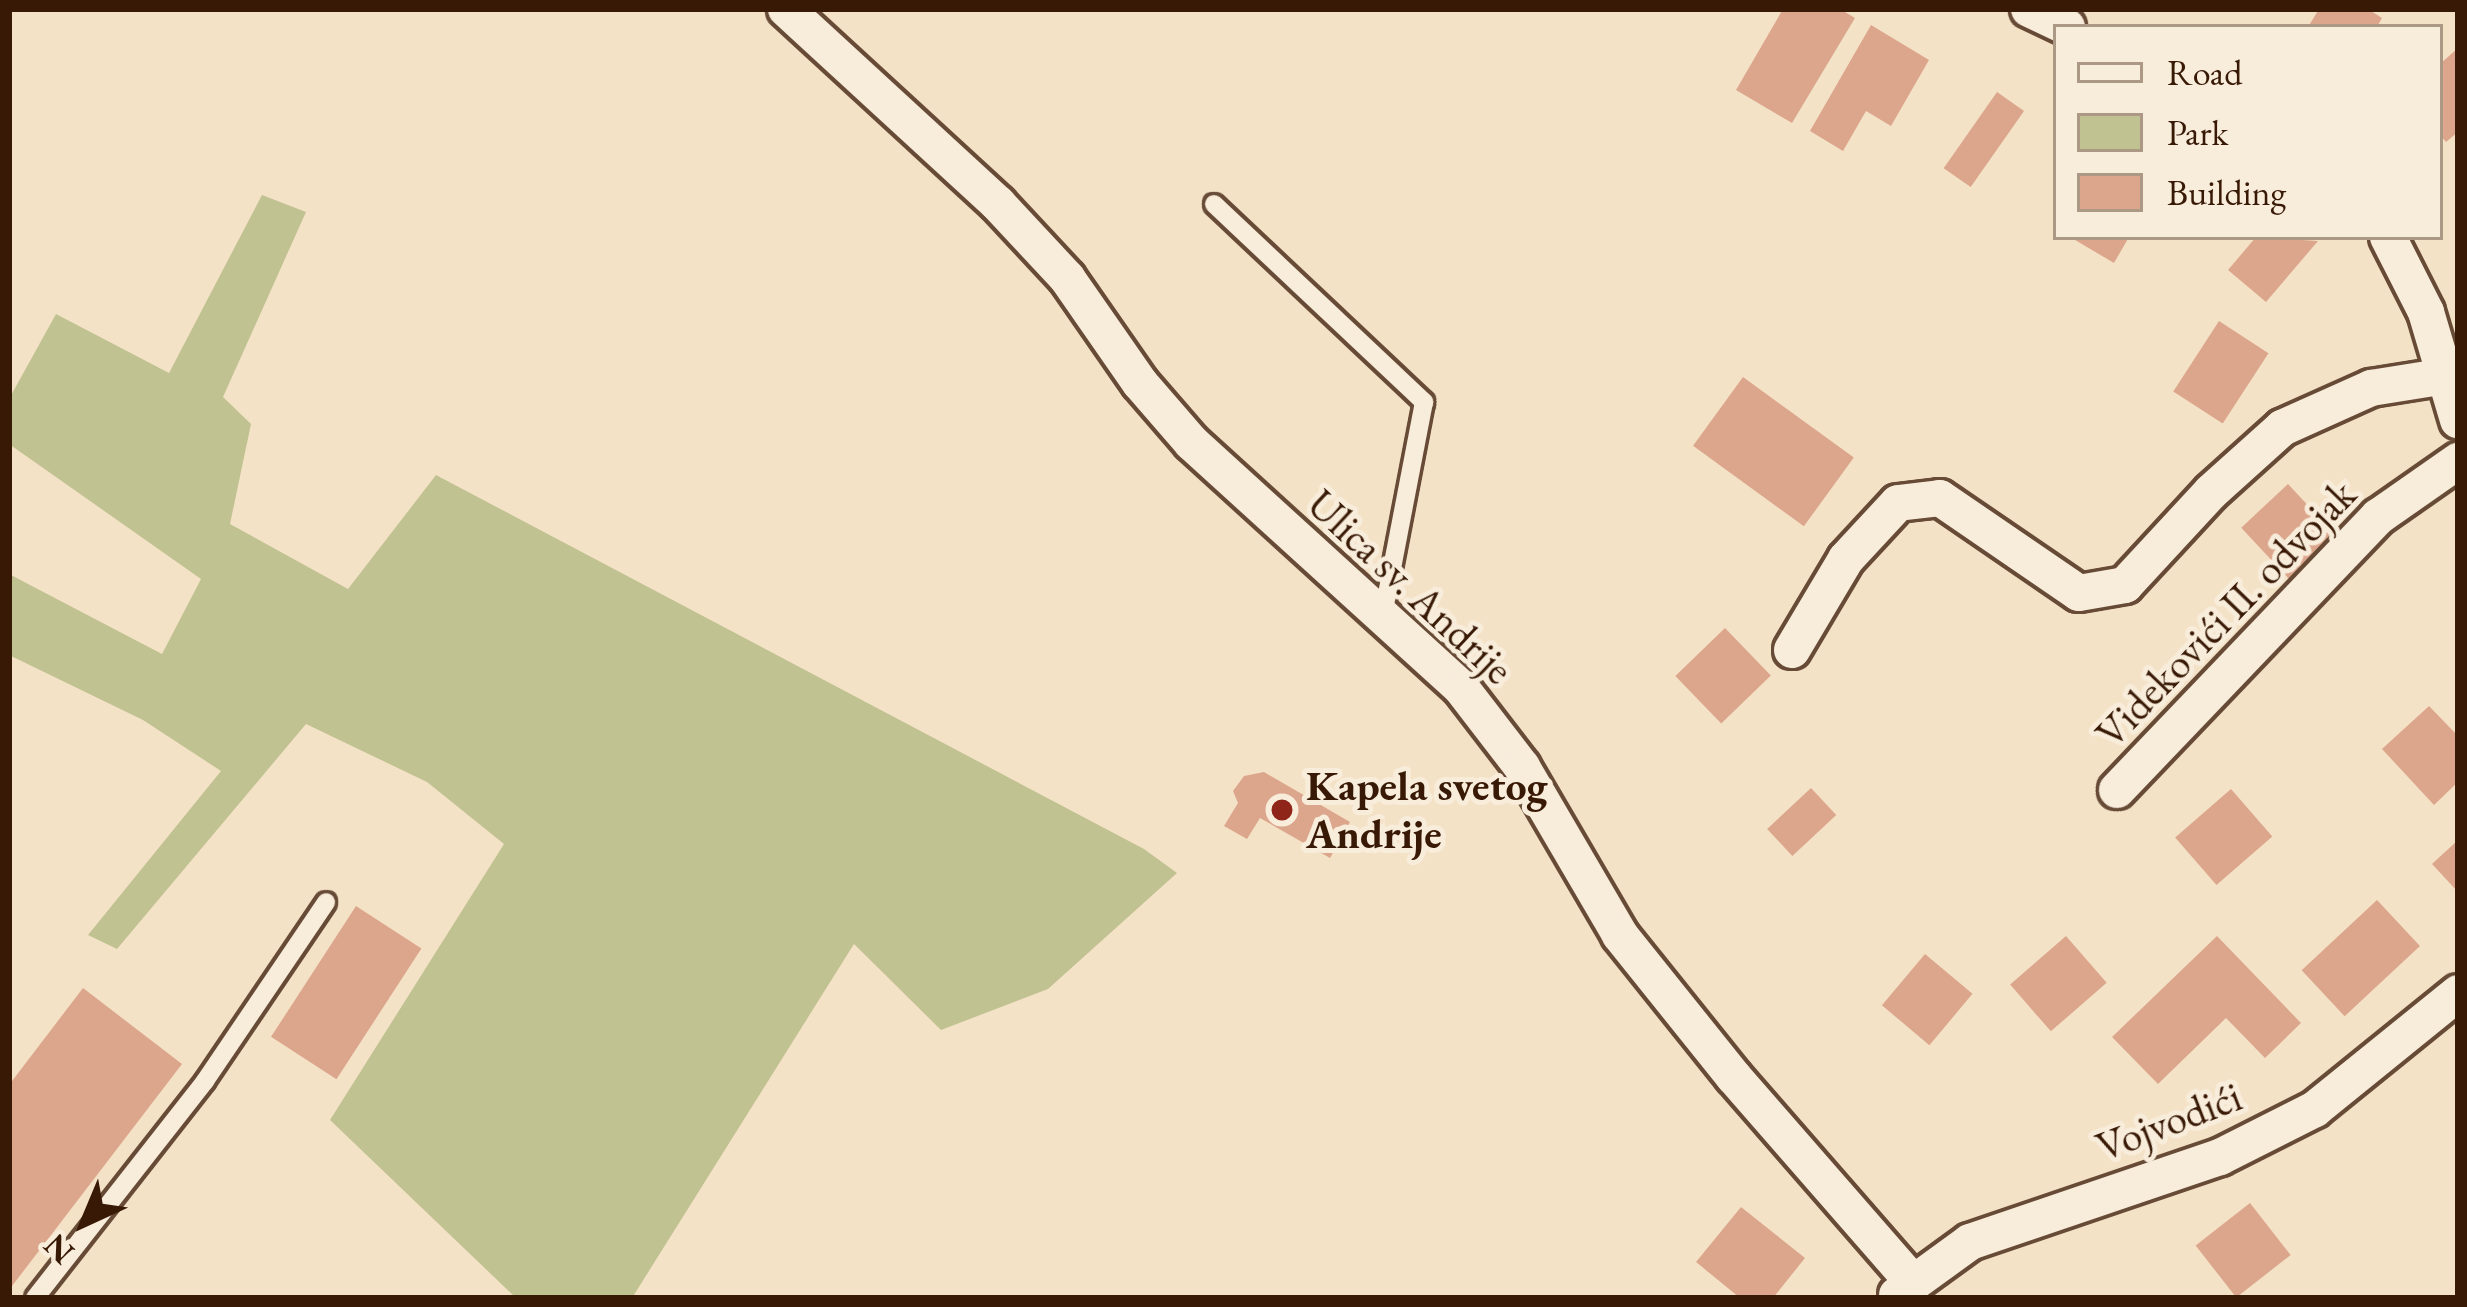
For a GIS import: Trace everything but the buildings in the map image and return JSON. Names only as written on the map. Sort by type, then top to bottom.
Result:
[{"type":"street","name":"Ulica sv. Andrije","points":[[786,9],[998,204],[1066,278],[1140,383],[1192,443],[1316,561],[1383,614],[1462,689],[1522,767],[1620,934],[1903,1290]]},
{"type":"street","points":[[2029,9],[2061,24]]},
{"type":"street","points":[[2390,240],[2426,312],[2458,421]]},
{"type":"street","points":[[1792,650],[1846,559],[1898,503],[1940,498],[2079,593],[2125,585],[2211,492],[2282,428],[2371,388],[2446,376]]},
{"type":"street","name":"Videkovići II. odvojak","points":[[2117,790],[2378,517],[2458,461]]},
{"type":"street","name":"Vojvodići","points":[[1903,1290],[1970,1242],[2220,1156],[2314,1109],[2458,993]]},
{"type":"lane","points":[[1214,204],[1424,402],[1383,614]]},
{"type":"lane","points":[[34,1298],[205,1081],[326,902]]},
{"type":"green space","points":[[262,195],[306,212],[223,397],[251,424],[230,524],[348,589],[436,475],[1144,849],[1177,873],[1048,989],[941,1030],[854,944],[632,1298],[516,1298],[330,1120],[504,844],[427,782],[306,724],[117,949],[88,935],[221,771],[143,720],[9,655],[9,574],[162,654],[201,579],[9,444],[9,399],[56,314],[169,373]]},
{"type":"place","name":"Kapela svetog Andrije","points":[[1282,810]]}]
